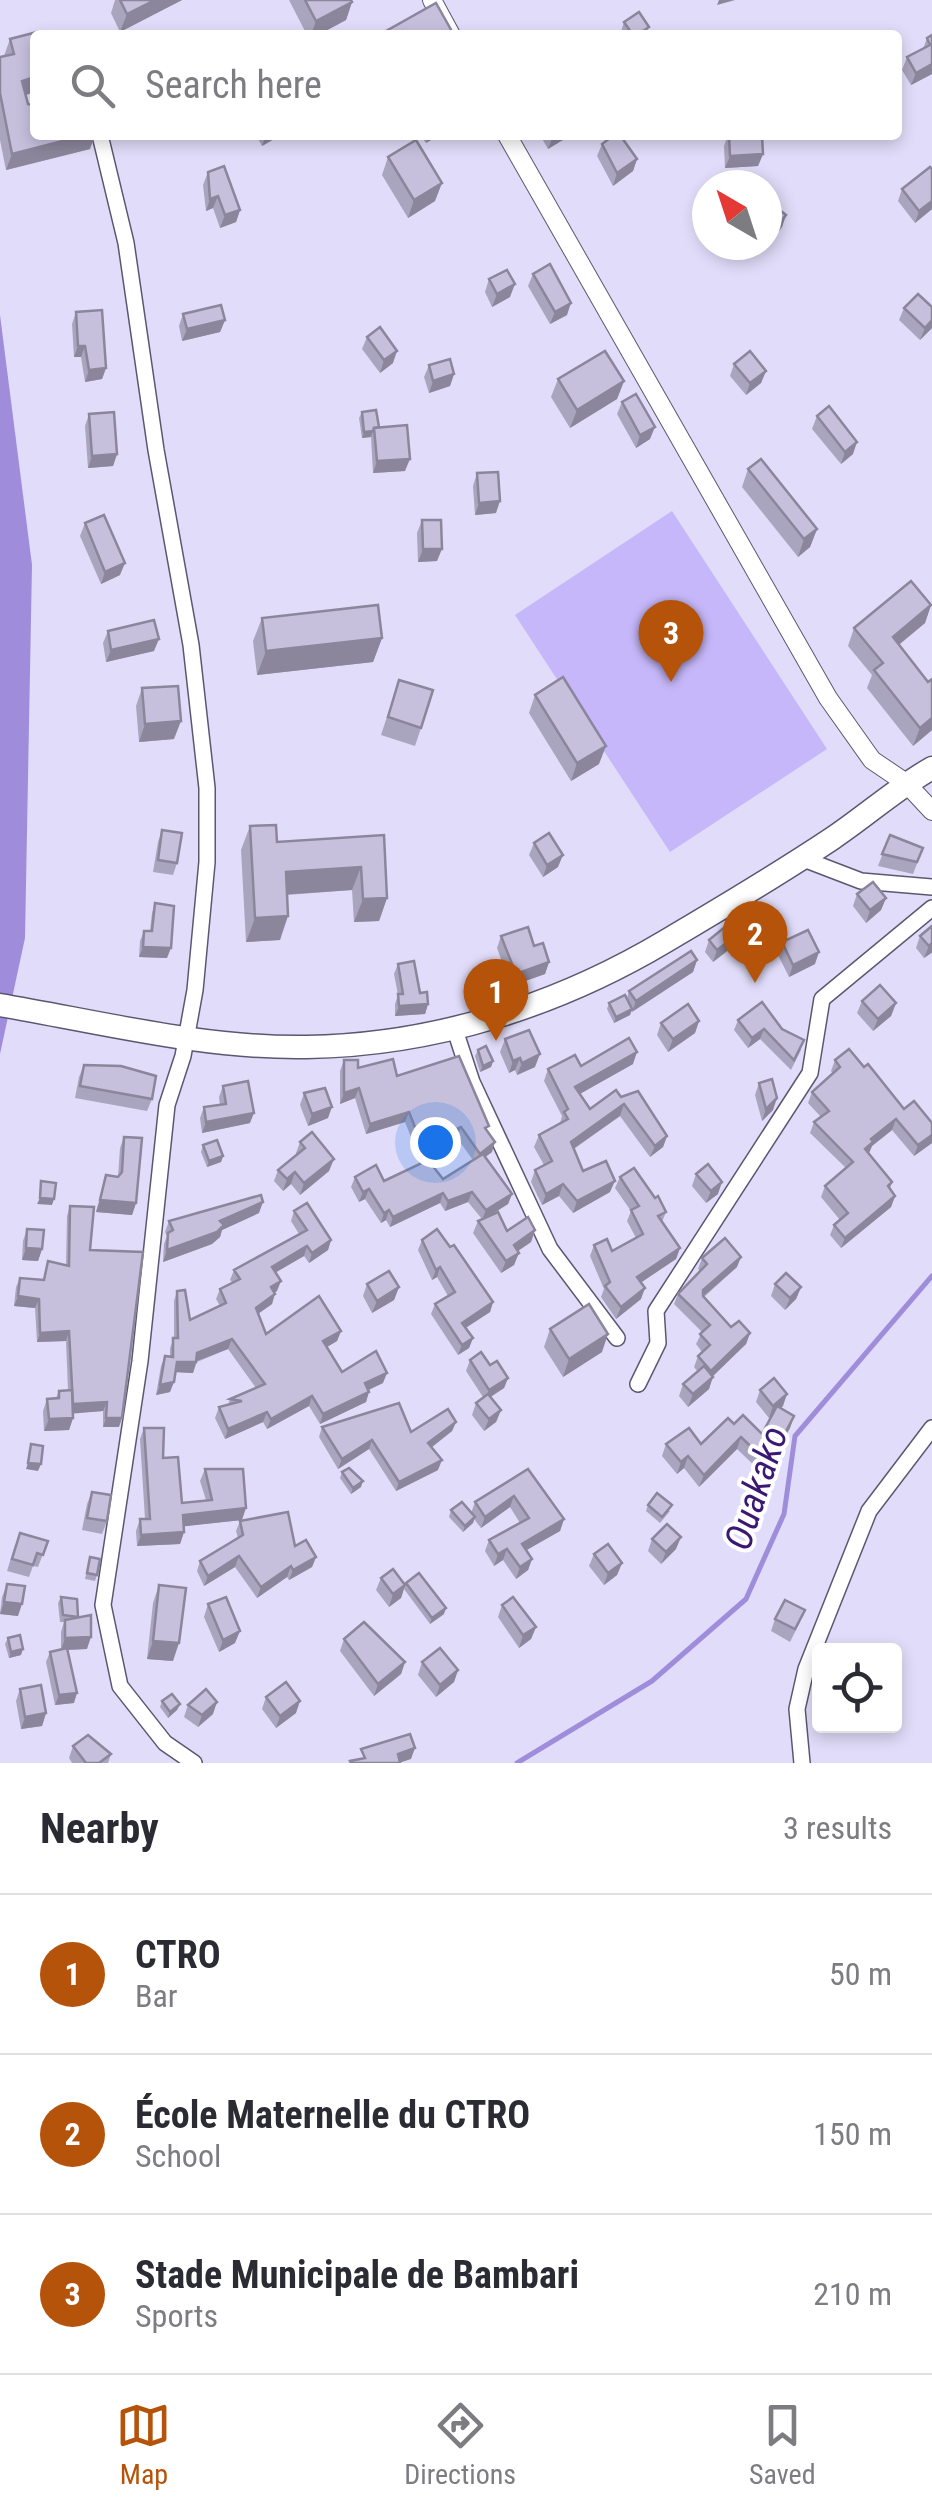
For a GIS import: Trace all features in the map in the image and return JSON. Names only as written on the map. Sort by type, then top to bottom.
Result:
[{"type":"main road","points":[[0,1006],[186,1036],[304,1048],[401,1041],[455,1030],[538,1004],[662,944],[801,858],[932,768]]},
{"type":"street","points":[[432,0],[449,30]]},
{"type":"street","points":[[101,140],[126,243],[156,450],[191,645],[207,788],[204,901],[186,1036],[167,1105],[142,1344],[103,1605],[120,1686],[165,1743],[194,1763]]},
{"type":"street","points":[[510,140],[818,682],[872,760],[906,783],[932,811]]},
{"type":"street","points":[[801,858],[861,880],[932,888]]},
{"type":"street","points":[[638,1384],[658,1344],[656,1312],[810,1073],[822,999],[932,908]]},
{"type":"street","points":[[455,1030],[472,1082],[550,1250],[617,1338]]},
{"type":"street","points":[[802,1763],[797,1709],[806,1669],[870,1511],[932,1428]]},
{"type":"shaded area","points":[[0,315],[32,565],[25,938],[0,1054]]},
{"type":"shaded area","points":[[672,511],[827,749],[670,852],[515,615]]},
{"type":"building","points":[[120,0],[155,0],[127,14]]},
{"type":"building","points":[[305,0],[351,0],[352,2],[316,21]]},
{"type":"building","points":[[436,3],[451,30],[388,30]]},
{"type":"building","points":[[639,12],[649,27],[630,30],[624,22]]},
{"type":"building","points":[[30,34],[30,79],[22,81],[30,105],[30,140],[67,140],[12,154],[0,93],[0,57],[14,54],[10,39]]},
{"type":"building","points":[[932,35],[932,64],[916,73],[907,57],[930,45],[927,38]]},
{"type":"building","points":[[416,140],[442,183],[414,200],[388,157]]},
{"type":"building","points":[[624,140],[637,159],[617,173],[602,144]]},
{"type":"building","points":[[729,140],[762,140],[763,154],[730,156]]},
{"type":"building","points":[[224,166],[240,210],[225,215],[218,196],[210,199],[208,172]]},
{"type":"building","points":[[930,167],[932,201],[919,211],[902,189]]},
{"type":"building","points":[[550,264],[571,303],[555,312],[533,274]]},
{"type":"building","points":[[507,270],[515,284],[497,294],[489,279]]},
{"type":"building","points":[[918,294],[932,307],[932,320],[925,328],[904,308]]},
{"type":"building","points":[[221,305],[225,320],[187,329],[183,314]]},
{"type":"building","points":[[102,310],[106,368],[89,370],[85,346],[78,346],[76,312]]},
{"type":"building","points":[[380,327],[397,351],[384,360],[367,337]]},
{"type":"building","points":[[605,351],[624,381],[577,410],[558,379]]},
{"type":"building","points":[[750,351],[766,371],[750,383],[734,364]]},
{"type":"building","points":[[450,359],[454,374],[433,381],[429,365]]},
{"type":"building","points":[[636,394],[655,427],[640,435],[622,402]]},
{"type":"building","points":[[829,406],[857,442],[845,452],[817,416]]},
{"type":"building","points":[[376,410],[379,427],[364,432],[362,412]]},
{"type":"building","points":[[114,412],[117,454],[92,456],[89,414]]},
{"type":"building","points":[[407,425],[410,459],[377,461],[374,428]]},
{"type":"building","points":[[761,459],[817,529],[804,539],[748,469]]},
{"type":"building","points":[[498,472],[500,501],[479,503],[477,473]]},
{"type":"building","points":[[104,515],[125,563],[105,572],[85,523]]},
{"type":"building","points":[[422,520],[441,520],[442,549],[423,549]]},
{"type":"building","points":[[911,581],[931,605],[893,637],[928,682],[932,679],[932,718],[920,728],[874,670],[883,663],[854,628]]},
{"type":"building","points":[[378,605],[382,638],[266,651],[262,618]]},
{"type":"building","points":[[154,620],[159,639],[111,650],[108,631]]},
{"type":"building","points":[[563,677],[606,746],[577,763],[535,695]]},
{"type":"building","points":[[399,680],[433,690],[421,728],[388,717]]},
{"type":"building","points":[[178,686],[181,721],[145,724],[142,688]]},
{"type":"building","points":[[276,825],[277,842],[384,835],[387,898],[363,899],[361,867],[286,872],[288,916],[255,918],[250,826]]},
{"type":"building","points":[[162,830],[182,833],[177,863],[158,860]]},
{"type":"building","points":[[549,833],[563,855],[547,865],[534,843]]},
{"type":"building","points":[[890,835],[923,848],[917,862],[882,854]]},
{"type":"building","points":[[873,882],[886,898],[870,910],[857,894]]},
{"type":"building","points":[[155,903],[174,906],[171,948],[143,947],[144,931],[152,931]]},
{"type":"building","points":[[731,922],[739,933],[717,950],[709,940]]},
{"type":"building","points":[[932,926],[932,943],[929,946],[920,936]]},
{"type":"building","points":[[528,927],[534,946],[543,943],[549,962],[516,974],[501,936]]},
{"type":"building","points":[[808,930],[819,952],[793,965],[782,942]]},
{"type":"building","points":[[691,951],[697,960],[636,1001],[629,991]]},
{"type":"building","points":[[414,961],[420,993],[427,992],[428,1004],[399,1006],[398,994],[403,994],[398,964]]},
{"type":"building","points":[[880,985],[896,1003],[878,1019],[862,1001]]},
{"type":"building","points":[[625,995],[632,1009],[616,1017],[609,1003]]},
{"type":"building","points":[[762,1002],[782,1029],[804,1040],[794,1060],[764,1029],[752,1038],[738,1020]]},
{"type":"building","points":[[688,1004],[699,1021],[673,1039],[661,1023]]},
{"type":"building","points":[[529,1030],[540,1054],[522,1063],[520,1058],[513,1061],[505,1039]]},
{"type":"building","points":[[629,1038],[637,1052],[575,1087],[590,1109],[616,1090],[621,1097],[638,1091],[667,1136],[655,1146],[624,1104],[571,1142],[583,1171],[606,1161],[615,1181],[577,1201],[563,1184],[546,1194],[535,1170],[552,1161],[539,1135],[568,1119],[564,1112],[568,1109],[548,1069],[575,1055],[581,1066]]},
{"type":"building","points":[[486,1046],[493,1061],[483,1066],[478,1050]]},
{"type":"building","points":[[849,1049],[864,1067],[868,1064],[904,1109],[914,1101],[932,1123],[932,1135],[918,1145],[896,1119],[871,1139],[873,1142],[865,1149],[892,1182],[888,1186],[895,1196],[845,1238],[834,1225],[848,1213],[825,1186],[853,1162],[814,1122],[829,1111],[812,1092],[840,1067],[835,1060]]},
{"type":"building","points":[[459,1056],[489,1126],[485,1128],[495,1142],[480,1154],[461,1127],[438,1137],[440,1143],[424,1150],[409,1112],[370,1124],[359,1088],[344,1093],[344,1060],[358,1060],[358,1068],[393,1059],[397,1076]]},
{"type":"building","points":[[84,1065],[121,1066],[156,1076],[152,1099],[80,1086]]},
{"type":"building","points":[[772,1079],[777,1098],[766,1109],[759,1083]]},
{"type":"building","points":[[248,1081],[254,1113],[206,1122],[204,1107],[226,1104],[223,1086]]},
{"type":"building","points":[[325,1088],[332,1107],[312,1114],[304,1093]]},
{"type":"building","points":[[312,1132],[334,1159],[304,1183],[295,1172],[287,1179],[278,1170],[305,1148],[300,1142]]},
{"type":"building","points":[[124,1137],[142,1138],[136,1203],[100,1200],[106,1175],[118,1177],[122,1172]]},
{"type":"building","points":[[217,1140],[223,1156],[209,1161],[203,1145]]},
{"type":"building","points":[[483,1154],[512,1194],[486,1210],[472,1192],[448,1201],[443,1193],[393,1217],[389,1210],[384,1213],[369,1189],[363,1192],[355,1177],[376,1165],[384,1181],[428,1160],[443,1179]]},
{"type":"building","points":[[708,1164],[722,1182],[711,1191],[696,1174]]},
{"type":"building","points":[[634,1168],[655,1198],[658,1196],[666,1212],[658,1216],[680,1248],[637,1277],[645,1288],[621,1307],[605,1286],[610,1282],[594,1245],[607,1239],[612,1251],[643,1234],[631,1210],[639,1206],[620,1177]]},
{"type":"building","points":[[41,1181],[56,1183],[54,1199],[40,1198]]},
{"type":"building","points":[[261,1195],[263,1202],[220,1221],[224,1225],[217,1232],[167,1250],[168,1233],[173,1230],[169,1221]]},
{"type":"building","points":[[307,1203],[331,1240],[312,1253],[307,1246],[272,1267],[281,1281],[271,1287],[275,1294],[256,1308],[266,1334],[319,1296],[341,1331],[323,1341],[342,1372],[376,1351],[387,1373],[365,1383],[369,1392],[323,1414],[312,1396],[271,1419],[267,1412],[228,1429],[219,1407],[242,1401],[230,1399],[265,1384],[232,1339],[197,1353],[196,1362],[177,1362],[174,1382],[160,1385],[165,1356],[173,1357],[173,1338],[178,1338],[177,1291],[185,1290],[190,1320],[226,1303],[220,1289],[240,1279],[234,1270],[307,1230],[294,1211]]},
{"type":"building","points":[[70,1206],[94,1207],[90,1250],[143,1252],[122,1418],[106,1418],[107,1402],[73,1404],[69,1331],[40,1333],[39,1299],[18,1296],[20,1278],[44,1280],[48,1261],[69,1266]]},
{"type":"building","points":[[498,1212],[507,1231],[528,1217],[535,1230],[514,1245],[519,1253],[506,1261],[478,1221]]},
{"type":"building","points":[[27,1229],[44,1230],[42,1249],[26,1248]]},
{"type":"building","points":[[437,1229],[450,1247],[454,1245],[493,1302],[462,1323],[473,1338],[462,1345],[435,1304],[455,1292],[440,1267],[436,1270],[422,1240]]},
{"type":"building","points":[[725,1238],[741,1257],[703,1290],[703,1296],[731,1327],[739,1321],[750,1333],[711,1371],[698,1356],[710,1345],[700,1334],[710,1325],[678,1294],[707,1264],[702,1258]]},
{"type":"building","points":[[389,1271],[399,1287],[377,1301],[367,1284]]},
{"type":"building","points":[[786,1273],[801,1287],[790,1298],[775,1284]]},
{"type":"building","points":[[589,1304],[608,1334],[569,1359],[550,1329]]},
{"type":"building","points":[[481,1352],[490,1365],[497,1361],[508,1378],[489,1390],[470,1360]]},
{"type":"building","points":[[704,1366],[713,1377],[693,1394],[683,1384]]},
{"type":"building","points":[[774,1378],[787,1394],[773,1406],[760,1390]]},
{"type":"building","points":[[72,1390],[73,1418],[49,1419],[47,1399],[59,1398],[59,1391]]},
{"type":"building","points":[[488,1394],[501,1410],[489,1419],[476,1403]]},
{"type":"building","points":[[399,1403],[411,1432],[448,1409],[456,1422],[428,1443],[442,1460],[399,1482],[372,1440],[342,1459],[322,1427]]},
{"type":"building","points":[[777,1406],[794,1416],[784,1435],[761,1456],[741,1437],[704,1475],[688,1456],[681,1462],[666,1444],[689,1428],[701,1444],[728,1418],[734,1424],[743,1415],[762,1434]]},
{"type":"building","points":[[144,1428],[164,1428],[163,1458],[178,1457],[182,1503],[212,1500],[205,1469],[243,1469],[246,1508],[183,1515],[184,1532],[141,1535],[140,1519],[150,1519]]},
{"type":"building","points":[[31,1444],[43,1446],[41,1464],[28,1463]]},
{"type":"building","points":[[349,1468],[363,1481],[353,1488],[342,1472]]},
{"type":"building","points":[[528,1469],[564,1519],[522,1544],[532,1559],[520,1567],[507,1549],[498,1554],[489,1540],[529,1518],[514,1496],[485,1517],[475,1502]]},
{"type":"building","points":[[92,1492],[111,1495],[107,1521],[87,1518]]},
{"type":"building","points":[[657,1493],[672,1505],[662,1517],[648,1505]]},
{"type":"building","points":[[462,1502],[475,1517],[465,1526],[451,1510]]},
{"type":"building","points":[[288,1512],[295,1546],[306,1540],[316,1557],[293,1570],[291,1566],[261,1587],[239,1556],[208,1576],[200,1561],[243,1535],[240,1521]]},
{"type":"building","points":[[667,1524],[681,1537],[666,1552],[652,1539]]},
{"type":"building","points":[[20,1533],[48,1541],[43,1555],[37,1553],[33,1565],[12,1559]]},
{"type":"building","points":[[608,1544],[622,1563],[608,1573],[594,1554]]},
{"type":"building","points":[[90,1557],[100,1559],[97,1575],[87,1573]]},
{"type":"building","points":[[393,1569],[405,1585],[393,1594],[381,1578]]},
{"type":"building","points":[[419,1573],[446,1608],[432,1618],[406,1583]]},
{"type":"building","points":[[7,1584],[25,1586],[22,1604],[4,1602]]},
{"type":"building","points":[[159,1585],[186,1588],[179,1643],[153,1641]]},
{"type":"building","points":[[61,1597],[77,1599],[78,1617],[63,1615]]},
{"type":"building","points":[[226,1597],[240,1631],[223,1640],[208,1604]]},
{"type":"building","points":[[513,1597],[536,1627],[523,1635],[502,1605]]},
{"type":"building","points":[[785,1600],[805,1610],[795,1629],[775,1619]]},
{"type":"building","points":[[91,1615],[91,1637],[65,1638],[65,1620]]},
{"type":"building","points":[[364,1622],[405,1662],[378,1684],[344,1639]]},
{"type":"building","points":[[20,1635],[23,1649],[11,1652],[8,1638]]},
{"type":"building","points":[[67,1648],[77,1693],[59,1695],[50,1652]]},
{"type":"building","points":[[440,1648],[458,1670],[440,1685],[422,1662]]},
{"type":"building","points":[[286,1682],[300,1701],[280,1716],[266,1697]]},
{"type":"building","points":[[41,1685],[46,1713],[25,1717],[20,1689]]},
{"type":"building","points":[[206,1689],[217,1702],[202,1715],[188,1705]]},
{"type":"building","points":[[172,1694],[180,1704],[170,1712],[162,1701]]},
{"type":"building","points":[[410,1734],[415,1748],[398,1754],[400,1763],[350,1761],[365,1758],[361,1749]]},
{"type":"building","points":[[88,1735],[111,1754],[99,1763],[86,1763],[73,1746]]},
{"type":"waterway","name":"Ouakako","points":[[517,1763],[652,1681],[746,1599],[784,1514],[795,1436],[932,1276]]},
{"type":"place","name":"Stade Municipale de Bambari","points":[[671,682]]},
{"type":"place","name":"École Maternelle du CTRO","points":[[755,983]]},
{"type":"place","name":"CTRO","points":[[496,1041]]}]
